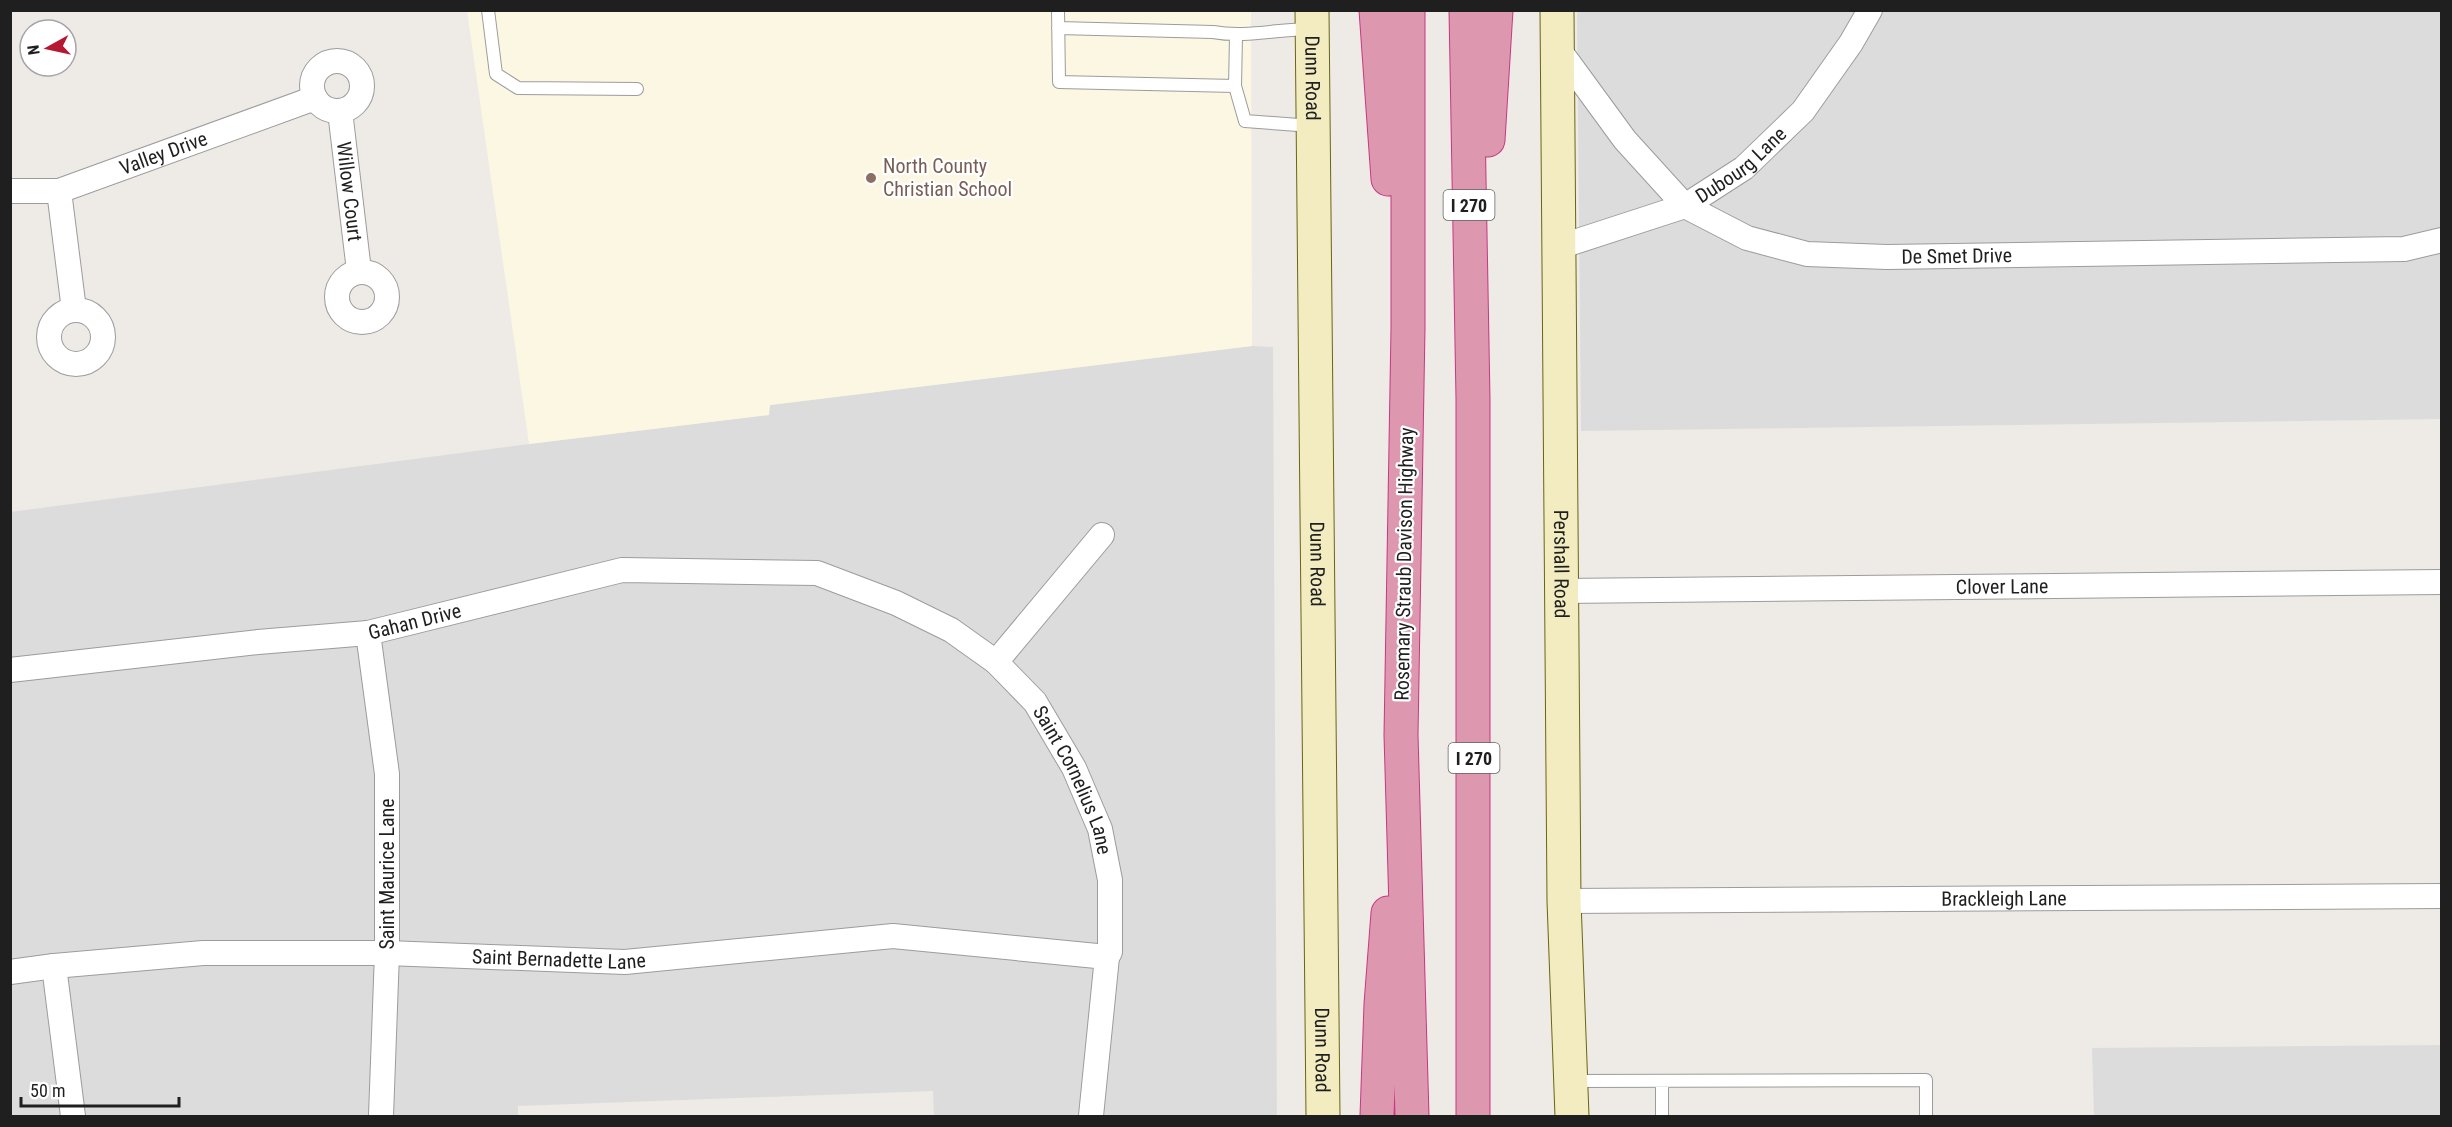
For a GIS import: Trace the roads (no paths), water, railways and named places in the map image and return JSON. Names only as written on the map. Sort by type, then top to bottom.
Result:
[{"type":"highway","points":[[1376,10],[1395,276],[1408,328]]},
{"type":"highway","name":"Rosemary Straub Davison Highway","points":[[1408,10],[1408,328],[1401,735],[1412,1116]]},
{"type":"highway","name":"I 270","points":[[1466,10],[1473,399],[1473,1116]]},
{"type":"highway","points":[[1473,399],[1496,10]]},
{"type":"highway","points":[[1377,1116],[1381,1004],[1401,735]]},
{"type":"street","name":"Pershall Road","points":[[1557,10],[1564,902],[1572,1116]]},
{"type":"street","name":"Dubourg Lane","points":[[1559,247],[1685,206],[1744,168],[1803,111],[1851,43],[1870,10]]},
{"type":"street","name":"Dunn Road","points":[[1312,20],[1323,1116]]},
{"type":"street","name":"De Smet Drive","points":[[1557,47],[1625,140],[1685,206],[1747,238],[1807,254],[1887,257],[2404,249],[2442,240]]},
{"type":"street","points":[[335,61],[345,62],[353,67],[359,74],[362,84],[356,102],[340,111],[330,110],[315,98],[312,88],[318,70],[335,61]]},
{"type":"street","name":"Valley Drive","points":[[10,191],[59,191],[315,98]]},
{"type":"street","name":"Willow Court","points":[[340,111],[359,271]]},
{"type":"street","points":[[59,191],[74,310]]},
{"type":"street","points":[[996,662],[1102,535]]},
{"type":"street","name":"Gahan Drive","points":[[10,670],[258,642],[368,633],[622,570],[817,573]]},
{"type":"street","name":"Saint Cornelius Lane","points":[[817,573],[905,607],[951,630],[996,662],[1035,702],[1074,768],[1100,830],[1110,880],[1110,952],[1107,957],[1091,1116]]},
{"type":"street","name":"Clover Lane","points":[[1561,591],[2442,582]]},
{"type":"street","name":"Saint Maurice Lane","points":[[368,633],[387,774],[387,953],[381,1116]]},
{"type":"street","name":"Brackleigh Lane","points":[[1564,902],[2442,896]]},
{"type":"street","name":"Saint Bernadette Lane","points":[[10,972],[203,953],[387,953],[625,962],[893,936],[1107,957]]},
{"type":"street","points":[[54,966],[74,1116]]},
{"type":"lane","points":[[488,10],[496,74],[518,88],[637,89]]},
{"type":"lane","points":[[1058,10],[1059,82],[1235,86]]},
{"type":"lane","points":[[1058,28],[1214,33],[1236,36],[1281,29],[1312,20]]},
{"type":"lane","points":[[1236,36],[1235,86],[1245,121],[1313,126]]},
{"type":"lane","points":[[1571,1081],[1926,1080],[1926,1116]]},
{"type":"lane","points":[[1662,1081],[1662,1116]]},
{"type":"place","name":"North County Christian School","points":[[871,178]]}]
